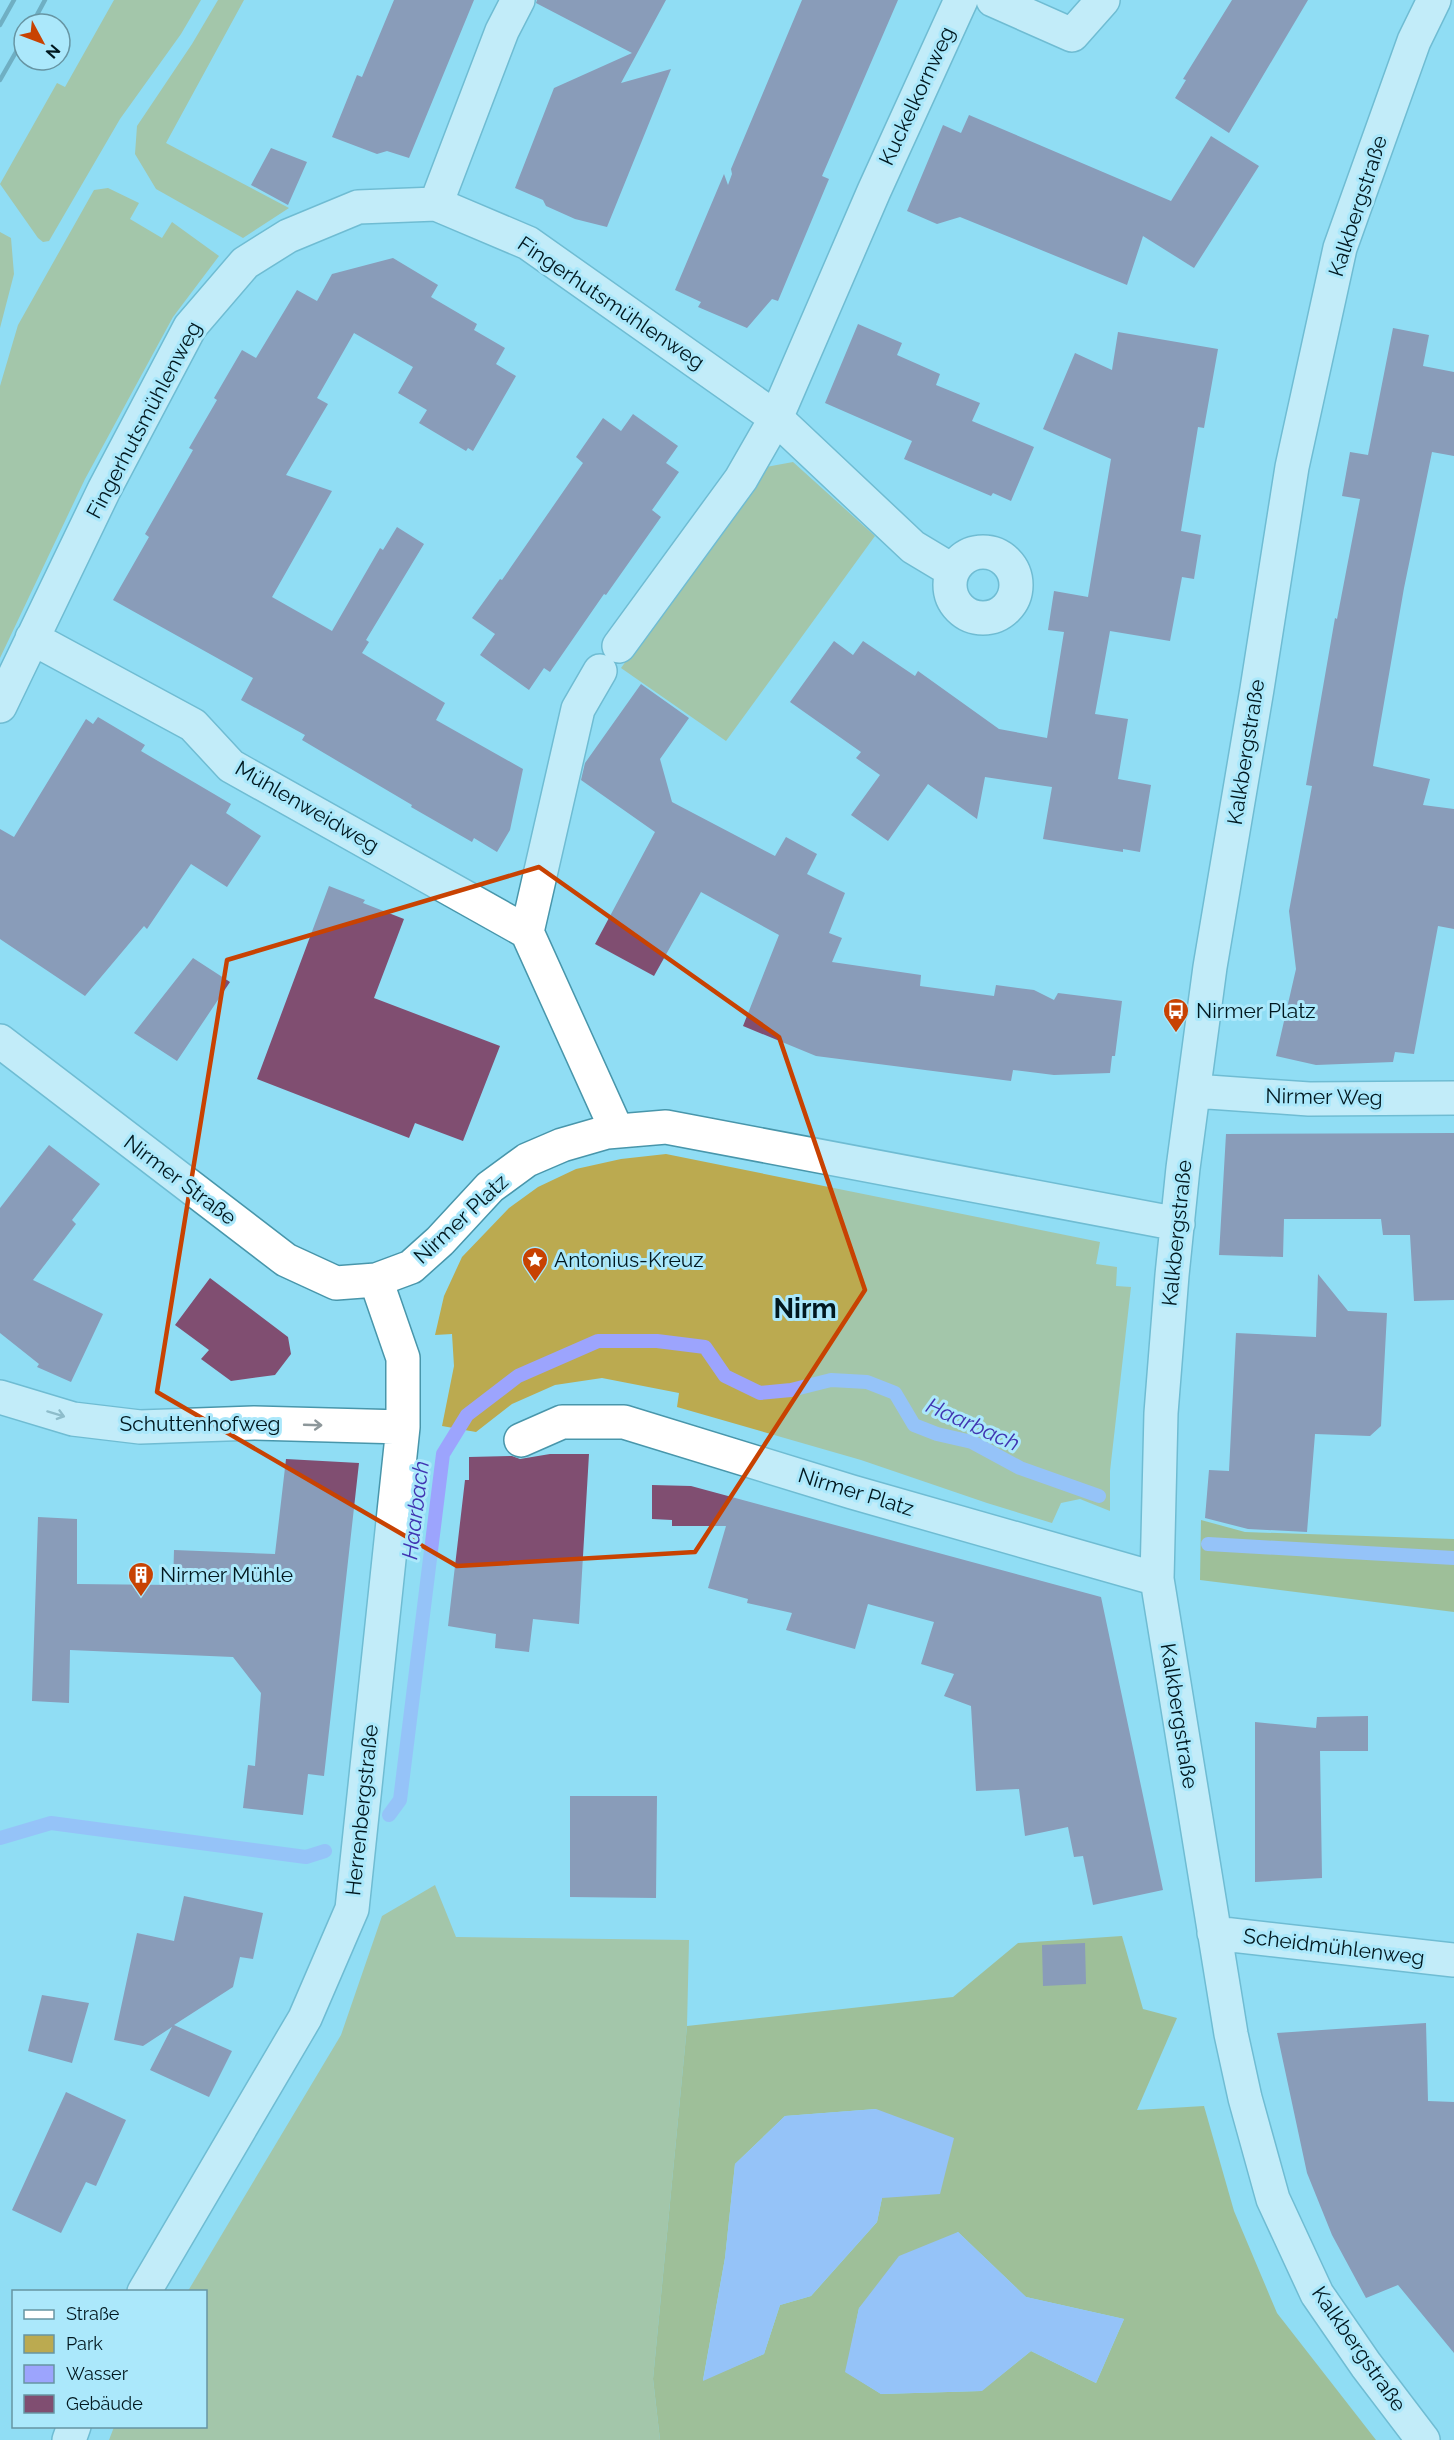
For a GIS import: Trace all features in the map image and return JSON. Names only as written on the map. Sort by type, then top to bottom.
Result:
[{"type":"street","points":[[436,204],[502,31],[518,0]]},
{"type":"street","name":"Kuckelkornweg","points":[[776,418],[874,191],[961,0]]},
{"type":"street","points":[[993,0],[1072,35],[1103,0]]},
{"type":"street","name":"Kalkbergstraße","points":[[1424,2440],[1366,2365],[1317,2294],[1273,2199],[1245,2098],[1214,1933],[1157,1579],[1161,1413],[1183,1168],[1210,966],[1256,700],[1292,466],[1340,248],[1414,41],[1434,0]]},
{"type":"street","name":"Fingerhutsmühlenweg","points":[[0,706],[104,490],[190,327],[245,263],[288,236],[358,207],[436,204],[528,243],[776,418],[913,548],[953,572]]},
{"type":"street","points":[[617,1131],[527,932],[578,709],[610,659],[741,479],[776,418]]},
{"type":"street","name":"Mühlenweidweg","points":[[33,638],[193,725],[231,766],[527,932]]},
{"type":"street","name":"Nirmer Straße","points":[[0,1041],[286,1260],[336,1282],[376,1280]]},
{"type":"street","name":"Nirmer Weg","points":[[1194,1091],[1309,1099],[1454,1098]]},
{"type":"street","name":"Nirmer Platz","points":[[376,1280],[411,1267],[440,1241],[490,1187],[527,1160],[562,1145],[617,1131],[666,1127],[1178,1224]]},
{"type":"street","name":"Herrenbergstraße","points":[[145,2290],[305,2018],[352,1909],[403,1427],[403,1358],[376,1280]]},
{"type":"street","name":"Schuttenhofweg","points":[[0,1397],[73,1419],[140,1427],[254,1423],[403,1427]]},
{"type":"street","name":"Nirmer Platz","points":[[521,1440],[562,1422],[624,1422],[862,1495],[1157,1579]]},
{"type":"street","name":"Scheidmühlenweg","points":[[1214,1933],[1454,1960]]},
{"type":"highlighted area","points":[[539,867],[779,1037],[865,1290],[695,1552],[457,1566],[157,1392],[227,960]]},
{"type":"green space","points":[[114,0],[201,0],[181,34],[120,119],[49,241],[43,242],[0,184],[57,83],[65,87]]},
{"type":"green space","points":[[218,0],[244,0],[166,143],[289,208],[243,238],[156,189],[135,154],[137,126],[192,44]]},
{"type":"green space","points":[[108,188],[139,203],[130,219],[162,238],[172,222],[219,256],[173,317],[85,479],[0,658],[0,386],[18,325],[94,190]]},
{"type":"green space","points":[[0,232],[11,238],[14,274],[0,328]]},
{"type":"green space","points":[[793,462],[875,536],[726,741],[621,668],[766,467]]},
{"type":"green space","points":[[666,1154],[1100,1242],[1096,1264],[1117,1267],[1116,1286],[1131,1287],[1110,1471],[1110,1511],[1080,1499],[1061,1503],[1052,1523],[861,1460],[677,1407],[679,1393],[602,1378],[555,1385],[512,1404],[476,1432],[442,1426],[454,1366],[452,1334],[435,1335],[444,1296],[462,1257],[509,1208],[538,1187],[576,1169],[621,1159]]},
{"type":"green space","points":[[435,1885],[456,1937],[689,1940],[687,2026],[653,2379],[660,2440],[109,2440],[114,2428],[207,2428],[207,2290],[189,2290],[341,2035],[382,1916]]},
{"type":"shaded area","points":[[1201,1520],[1245,1532],[1454,1539],[1454,1612],[1200,1580]]},
{"type":"shaded area","points":[[1122,1936],[1143,2009],[1177,2018],[1137,2110],[1204,2106],[1234,2211],[1277,2313],[1376,2440],[660,2440],[653,2379],[687,2026],[953,1997],[1018,1943]],"holes":[[[876,2109],[882,2198],[877,2222],[811,2296],[780,2305],[764,2354],[703,2380],[725,2258],[735,2164],[785,2116]],[[958,2232],[1026,2297],[1124,2319],[1096,2383],[1031,2351],[981,2391],[881,2394],[846,2372],[859,2308]]]},
{"type":"water","points":[[876,2109],[954,2138],[940,2194],[882,2198],[877,2222],[811,2296],[780,2305],[764,2354],[703,2381],[725,2258],[735,2164],[785,2116]]},
{"type":"water","points":[[958,2232],[1026,2297],[1124,2319],[1096,2383],[1031,2351],[982,2391],[881,2394],[845,2372],[859,2308],[899,2256]]},
{"type":"building","points":[[394,0],[474,0],[409,158],[387,151],[377,154],[332,137],[357,75],[362,77]]},
{"type":"building","points":[[537,0],[666,0],[621,83],[671,69],[607,227],[575,219],[546,206],[543,200],[515,188],[554,88],[632,53],[536,3]]},
{"type":"building","points":[[802,0],[898,0],[822,176],[829,179],[778,301],[772,299],[747,328],[698,307],[701,302],[675,290],[724,174],[728,185],[732,174],[731,169]]},
{"type":"building","points":[[1232,0],[1308,0],[1229,133],[1175,98],[1186,80],[1183,79]]},
{"type":"building","points":[[969,115],[1171,201],[1211,136],[1259,166],[1194,268],[1143,236],[1127,285],[960,217],[937,224],[907,211],[943,125],[961,133]]},
{"type":"building","points":[[271,148],[307,162],[288,205],[251,185]]},
{"type":"building","points":[[393,258],[438,285],[431,297],[477,324],[474,330],[505,348],[496,364],[516,376],[473,451],[468,448],[466,451],[419,423],[427,410],[398,393],[413,367],[354,333],[317,398],[328,404],[286,475],[332,491],[272,597],[332,631],[380,548],[383,550],[397,527],[424,544],[366,640],[369,642],[362,653],[445,703],[436,720],[523,769],[510,830],[497,852],[474,838],[472,842],[411,807],[412,805],[302,740],[305,735],[241,700],[253,678],[113,600],[149,537],[145,534],[193,450],[189,448],[242,350],[256,358],[297,290],[317,301],[332,274]]},
{"type":"building","points":[[858,324],[902,343],[897,355],[940,374],[936,385],[980,403],[972,421],[1034,447],[1011,501],[993,493],[991,496],[904,459],[912,441],[825,403]]},
{"type":"building","points":[[1393,328],[1429,335],[1423,366],[1454,372],[1454,456],[1432,452],[1404,588],[1373,766],[1430,779],[1423,805],[1454,809],[1454,929],[1438,926],[1414,1054],[1395,1052],[1393,1062],[1316,1065],[1276,1056],[1296,969],[1289,911],[1312,786],[1306,785],[1335,618],[1337,619],[1360,499],[1342,496],[1350,452],[1368,455]]},
{"type":"building","points":[[1118,332],[1218,349],[1204,428],[1198,427],[1181,531],[1201,535],[1194,579],[1182,577],[1170,641],[1110,631],[1095,714],[1128,719],[1118,779],[1151,785],[1140,852],[1123,849],[1123,852],[1043,839],[1052,787],[985,777],[977,819],[928,784],[888,841],[851,815],[880,775],[856,758],[861,752],[790,702],[834,641],[853,655],[863,641],[915,676],[918,671],[999,729],[1047,738],[1064,632],[1048,630],[1054,591],[1088,597],[1111,459],[1043,429],[1075,353],[1112,370]]},
{"type":"building","points":[[633,414],[678,446],[666,463],[679,472],[652,510],[661,517],[550,672],[544,668],[529,690],[480,655],[495,634],[472,618],[500,579],[502,580],[583,463],[576,457],[603,418],[621,431]]},
{"type":"building","points":[[641,684],[689,718],[660,759],[672,802],[775,856],[786,837],[817,854],[807,874],[845,893],[829,933],[842,938],[832,962],[921,975],[920,986],[994,996],[996,985],[1034,990],[1054,1000],[1058,993],[1122,1001],[1115,1056],[1112,1056],[1110,1073],[1054,1075],[1013,1070],[1011,1081],[816,1056],[743,1026],[779,935],[701,892],[654,976],[595,944],[655,832],[581,780],[585,763]]},
{"type":"building","points":[[98,717],[145,745],[141,751],[231,804],[226,813],[261,836],[227,887],[191,864],[147,929],[144,926],[85,996],[0,939],[0,829],[14,837],[86,719],[93,724]]},
{"type":"building","points":[[329,886],[365,900],[363,903],[404,919],[374,998],[500,1046],[463,1141],[415,1123],[409,1138],[257,1079]]},
{"type":"building","points":[[193,958],[230,982],[177,1061],[134,1033]]},
{"type":"building","points":[[1454,1133],[1454,1300],[1414,1301],[1410,1235],[1383,1235],[1381,1219],[1284,1219],[1283,1257],[1219,1255],[1226,1134]]},
{"type":"building","points":[[49,1145],[100,1184],[72,1220],[76,1224],[33,1280],[103,1314],[71,1382],[37,1367],[39,1364],[0,1333],[0,1208]]},
{"type":"building","points":[[1318,1274],[1348,1311],[1387,1313],[1381,1426],[1370,1436],[1315,1434],[1307,1532],[1248,1529],[1205,1518],[1209,1470],[1229,1471],[1236,1333],[1316,1337]]},
{"type":"building","points":[[210,1278],[288,1337],[291,1354],[275,1375],[231,1381],[201,1359],[209,1350],[175,1325]]},
{"type":"building","points":[[550,1454],[589,1454],[579,1624],[533,1619],[529,1652],[495,1648],[496,1634],[448,1626],[465,1480],[469,1480],[469,1457],[512,1456],[520,1459]]},
{"type":"building","points":[[286,1459],[359,1463],[324,1776],[308,1774],[303,1815],[243,1808],[248,1765],[255,1766],[261,1693],[233,1657],[70,1650],[69,1703],[32,1701],[38,1517],[77,1519],[77,1584],[173,1585],[174,1550],[275,1554]]},
{"type":"building","points":[[652,1485],[691,1486],[1101,1597],[1163,1890],[1093,1905],[1083,1856],[1074,1857],[1068,1827],[1025,1836],[1019,1789],[976,1791],[971,1706],[944,1696],[954,1674],[921,1664],[934,1622],[868,1604],[855,1649],[786,1630],[792,1613],[747,1603],[748,1599],[708,1588],[726,1526],[672,1526],[672,1520],[652,1519]]},
{"type":"building","points":[[1368,1716],[1368,1751],[1320,1751],[1322,1878],[1255,1882],[1255,1722],[1316,1728],[1317,1717]]},
{"type":"building","points":[[570,1796],[657,1796],[656,1898],[570,1897]]},
{"type":"building","points":[[184,1896],[263,1913],[253,1959],[240,1957],[233,1987],[174,2025],[232,2051],[209,2097],[150,2070],[172,2027],[143,2046],[114,2040],[137,1933],[174,1941]]},
{"type":"building","points":[[1085,1943],[1086,1984],[1043,1986],[1042,1945]]},
{"type":"building","points":[[42,1995],[89,2003],[72,2063],[28,2051]]},
{"type":"building","points":[[1426,2023],[1428,2101],[1454,2102],[1454,2353],[1398,2285],[1366,2298],[1332,2235],[1307,2173],[1277,2033]]},
{"type":"building","points":[[66,2092],[126,2120],[96,2186],[86,2182],[61,2233],[12,2210]]},
{"type":"waterway","name":"Haarbach","points":[[389,1815],[400,1800],[443,1454],[467,1415],[518,1376],[598,1341],[657,1341],[705,1347],[725,1376],[760,1393],[791,1390],[831,1380],[867,1382],[895,1393],[914,1425],[937,1434],[972,1442],[1020,1468],[1099,1496]]},
{"type":"waterway","name":"Haarbach","points":[[1208,1544],[1454,1558]]},
{"type":"waterway","name":"Haarbach","points":[[0,1838],[51,1823],[306,1857],[325,1851]]},
{"type":"railway","points":[[0,25],[14,0]]},
{"type":"railway","points":[[38,12],[45,0]]},
{"type":"railway","points":[[0,80],[12,59]]},
{"type":"place","name":"Nirmer Platz","points":[[1176,1034]]},
{"type":"place","name":"Antonius-Kreuz","points":[[535,1283]]},
{"type":"place","name":"Nirmer Mühle","points":[[141,1598]]},
{"type":"district","name":"Nirm","points":[[805,1309]]}]
